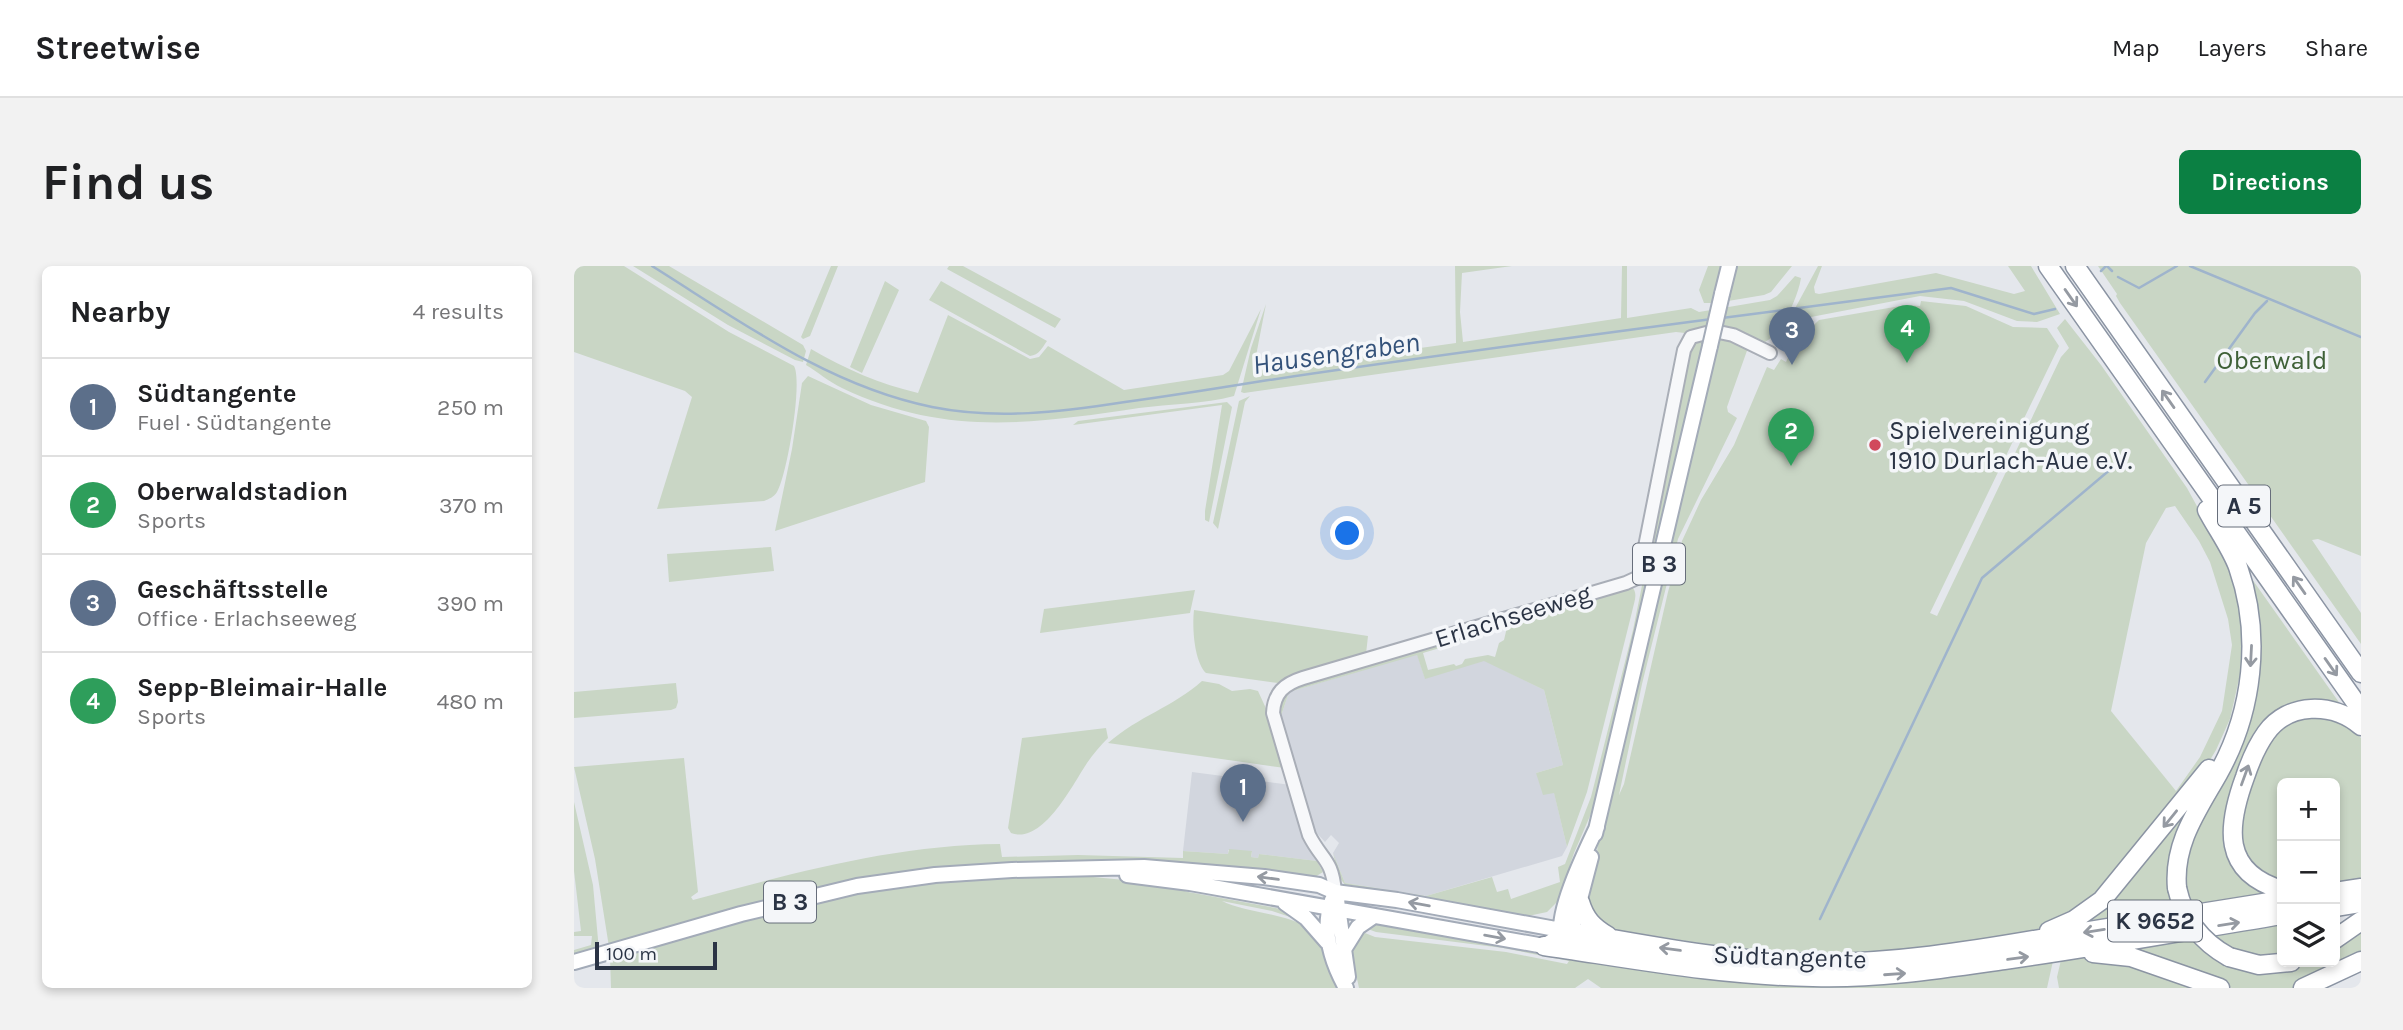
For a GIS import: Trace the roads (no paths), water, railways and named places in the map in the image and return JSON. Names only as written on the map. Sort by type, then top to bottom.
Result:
[{"type":"highway","name":"A 5","points":[[2076,268],[2361,674]]},
{"type":"highway","name":"A 5","points":[[2051,270],[2361,710]]},
{"type":"highway","points":[[2027,942],[2074,920],[2102,900],[2199,783],[2239,725],[2245,707],[2251,664],[2249,612],[2237,565],[2206,508],[2206,492]]},
{"type":"highway","name":"A 5","points":[[2338,641],[2361,661]]},
{"type":"highway","points":[[2277,888],[2254,877],[2240,860],[2232,840],[2234,807],[2258,746],[2267,731],[2298,710],[2329,709],[2345,715],[2361,726]]},
{"type":"highway","name":"K 9652","points":[[2239,725],[2229,752],[2185,834],[2177,860],[2177,888],[2184,912],[2206,941],[2229,957],[2259,965],[2277,963]]},
{"type":"highway","points":[[2340,891],[2361,888]]},
{"type":"highway","name":"Südtangente","points":[[1564,932],[1724,957],[1809,963],[1905,958],[2027,942],[2277,901]]},
{"type":"highway","points":[[1573,902],[1590,924],[1614,940]]},
{"type":"highway","points":[[2340,906],[2361,903]]},
{"type":"highway","name":"Südtangente","points":[[1544,946],[1662,965],[1814,978],[1909,973],[2065,951],[2277,916]]},
{"type":"highway","points":[[2340,936],[2361,921]]},
{"type":"highway","points":[[1564,932],[1567,943],[1576,951]]},
{"type":"highway","points":[[2065,951],[2131,957],[2220,988]]},
{"type":"highway","points":[[2304,988],[2361,961]]},
{"type":"main road","name":"B 3","points":[[1564,932],[1574,922],[1573,902],[1597,827],[1729,266]]},
{"type":"main road","name":"Südtangente","points":[[574,962],[741,914],[866,885],[983,871],[1144,867],[1220,872],[1319,885],[1335,892],[1529,923],[1564,932]]},
{"type":"main road","name":"Südtangente","points":[[1091,870],[1190,883],[1544,946]]},
{"type":"main road","points":[[1335,892],[1334,909],[1349,988]]},
{"type":"main road","points":[[1281,900],[1297,910],[1328,942]]},
{"type":"main road","points":[[1529,923],[1548,917],[1573,902]]},
{"type":"main road","points":[[1334,909],[1326,927],[1328,942],[1349,988]]},
{"type":"main road","points":[[1343,951],[1355,931],[1374,916]]},
{"type":"main road","points":[[1544,946],[1564,932]]},
{"type":"street","name":"Erlachseeweg","points":[[1335,892],[1329,863],[1309,835],[1273,713],[1277,694],[1286,684],[1303,678],[1639,577],[1685,350],[1690,337],[1714,331],[1758,346],[1770,353]]},
{"type":"waterway","name":"Hausengraben","points":[[652,266],[752,329],[821,368],[894,397],[932,407],[980,413],[1077,409],[1370,365],[1712,319]]},
{"type":"waterway","name":"Hausengraben","points":[[2101,271],[2106,266]]},
{"type":"waterway","points":[[2107,266],[2112,271]]},
{"type":"waterway","points":[[2118,277],[2139,288],[2177,266]]},
{"type":"waterway","points":[[2190,266],[2361,337]]},
{"type":"waterway","name":"Hausengraben","points":[[1722,318],[1951,288],[2034,314],[2055,309]]},
{"type":"waterway","points":[[2205,382],[2255,313],[2267,301]]},
{"type":"waterway","points":[[1820,919],[1982,578],[2125,457]]},
{"type":"place","name":"Sepp-Bleimair-Halle","points":[[1907,363]]},
{"type":"place","name":"Geschäftsstelle","points":[[1792,365]]},
{"type":"place","name":"Spielvereinigung 1910 Durlach-Aue e.V.","points":[[1875,445]]},
{"type":"place","name":"Oberwaldstadion","points":[[1791,466]]},
{"type":"place","name":"Südtangente","points":[[1243,822]]},
{"type":"park label","name":"Oberwald","points":[[2272,360]]}]
